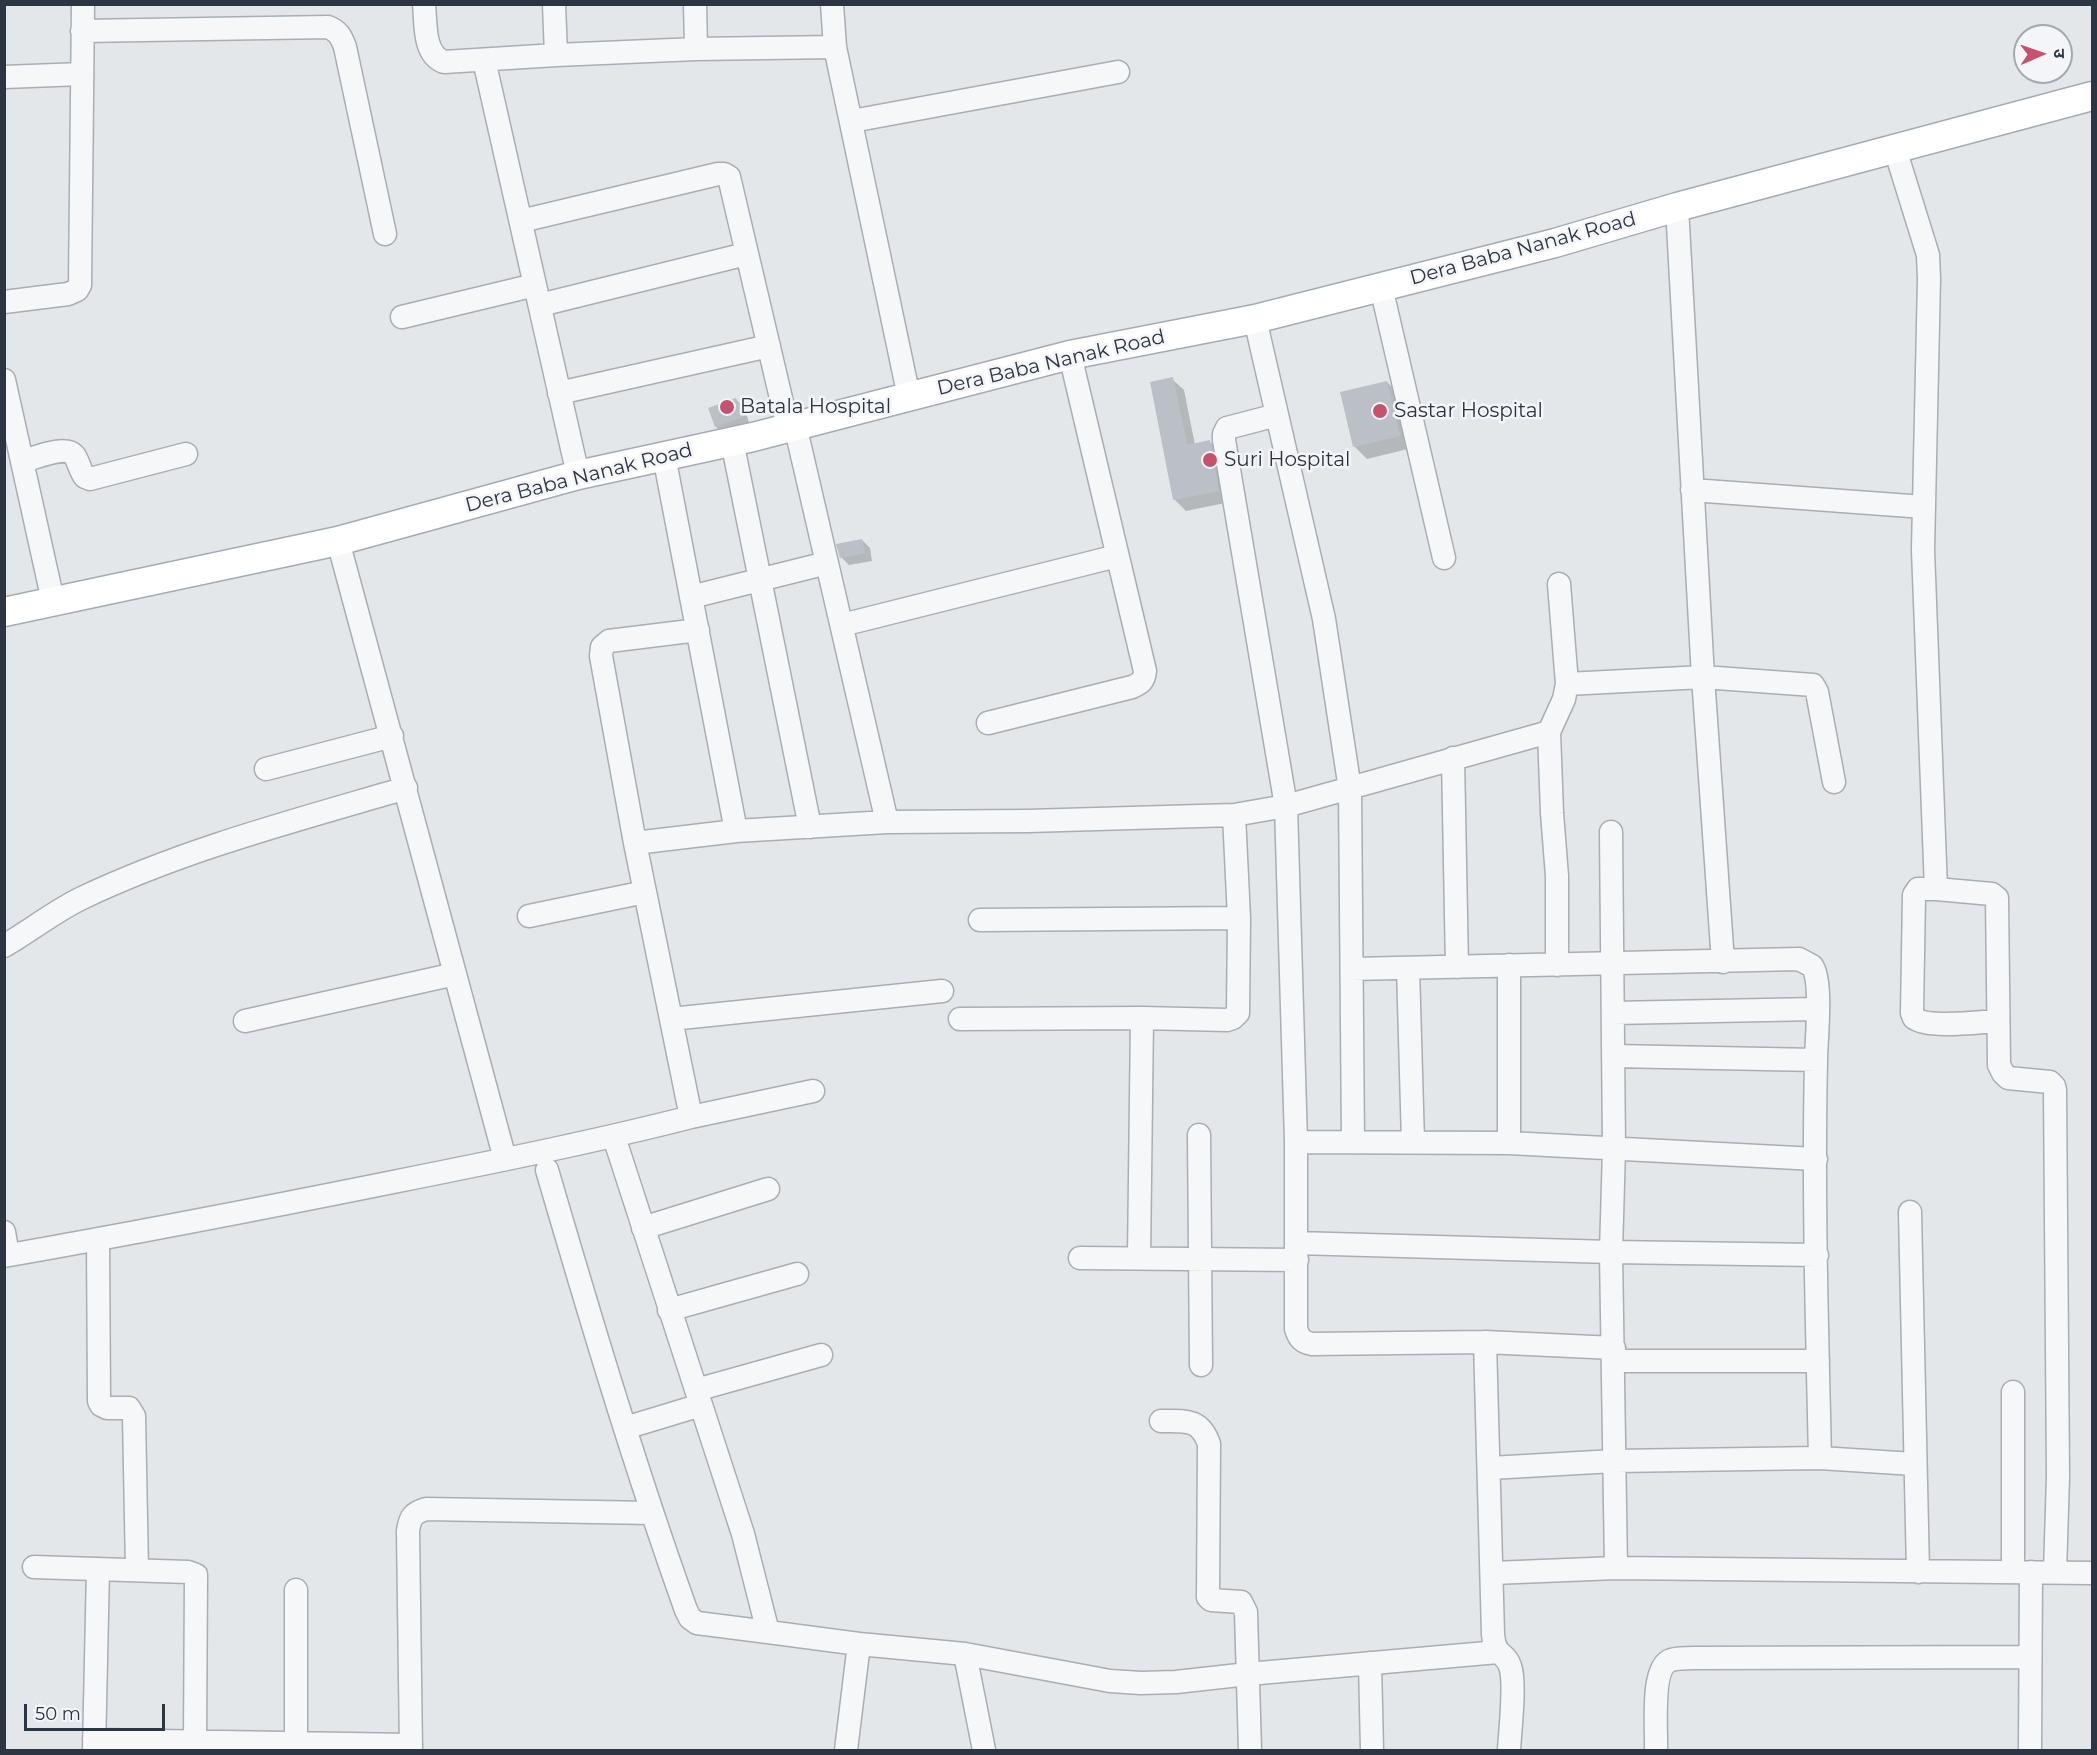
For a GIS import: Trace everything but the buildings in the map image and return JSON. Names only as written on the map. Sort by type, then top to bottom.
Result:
[{"type":"main road","name":"Dera Baba Nanak Road","points":[[4,612],[338,541],[578,475],[732,441],[1070,355],[1255,319],[1555,243],[1677,207],[2092,96]]},
{"type":"street","points":[[4,302],[68,294],[80,285],[82,4]]},
{"type":"street","points":[[424,4],[432,55],[444,62],[696,49],[835,47]]},
{"type":"street","points":[[554,4],[556,55]]},
{"type":"street","points":[[695,4],[696,49]]},
{"type":"street","points":[[832,4],[835,47],[909,397]]},
{"type":"street","points":[[82,31],[328,27],[336,30],[342,37],[345,47],[385,234]]},
{"type":"street","points":[[484,60],[578,475]]},
{"type":"street","points":[[852,121],[1118,72]]},
{"type":"street","points":[[4,77],[82,74]]},
{"type":"street","points":[[1894,149],[1928,255],[1923,550],[1936,889]]},
{"type":"street","points":[[521,221],[724,174],[729,177],[769,346],[827,563],[887,822]]},
{"type":"street","points":[[1677,207],[1703,677],[1723,962]]},
{"type":"street","points":[[402,317],[537,295],[747,254]]},
{"type":"street","points":[[1381,287],[1444,558]]},
{"type":"street","points":[[1255,319],[1324,619],[1350,789],[1353,1142]]},
{"type":"street","points":[[559,393],[769,346]]},
{"type":"street","points":[[988,723],[1132,687],[1145,678],[1070,355]]},
{"type":"street","points":[[4,380],[53,601]]},
{"type":"street","points":[[1277,415],[1227,429],[1224,440],[1286,806],[1296,1142],[1296,1329],[1299,1338],[1303,1342],[1312,1344],[1485,1342],[1614,1355],[1818,1361]]},
{"type":"street","points":[[732,441],[810,827]]},
{"type":"street","points":[[23,461],[68,451],[73,454],[85,477],[90,479],[186,454]]},
{"type":"street","points":[[664,456],[736,831]]},
{"type":"street","points":[[1692,489],[1924,507]]},
{"type":"street","points":[[338,541],[505,1159]]},
{"type":"street","points":[[842,625],[1117,556]]},
{"type":"street","points":[[692,597],[827,563]]},
{"type":"street","points":[[1557,965],[1557,876],[1549,732],[1564,699],[1567,684],[1559,584]]},
{"type":"street","points":[[692,1117],[635,843],[601,656],[602,647],[609,641],[698,630]]},
{"type":"street","points":[[1567,684],[1703,677],[1813,685],[1817,692],[1834,782]]},
{"type":"street","points":[[635,843],[736,831],[887,822],[1028,821],[1234,815],[1286,806],[1549,732]]},
{"type":"street","points":[[266,768],[392,736]]},
{"type":"street","points":[[1453,758],[1457,967]]},
{"type":"street","points":[[4,946],[79,899],[144,870],[253,833],[406,788]]},
{"type":"street","points":[[960,1019],[1227,1020],[1233,1018],[1238,1013],[1239,918],[1234,815]]},
{"type":"street","points":[[1611,832],[1614,1149],[1611,1252],[1616,1568]]},
{"type":"street","points":[[1998,1021],[1936,1023],[1922,1022],[1914,1018],[1912,1013],[1914,895],[1918,889],[1983,892],[1997,898],[1999,1065],[2002,1073],[2008,1078],[2050,1082],[2055,1090],[2058,1477],[2055,1572]]},
{"type":"street","points":[[529,916],[645,892]]},
{"type":"street","points":[[980,920],[1239,918]]},
{"type":"street","points":[[1352,969],[1799,959],[1816,970],[1820,1458]]},
{"type":"street","points":[[1509,965],[1509,1143]]},
{"type":"street","points":[[1408,968],[1413,1142]]},
{"type":"street","points":[[245,1021],[455,974]]},
{"type":"street","points":[[671,1019],[942,991]]},
{"type":"street","points":[[1613,1013],[1817,1009]]},
{"type":"street","points":[[1139,1258],[1142,1018]]},
{"type":"street","points":[[1613,1056],[1816,1060]]},
{"type":"street","points":[[4,1232],[6,1256],[182,1224],[614,1137],[692,1117],[813,1091]]},
{"type":"street","points":[[1199,1135],[1201,1365]]},
{"type":"street","points":[[614,1137],[743,1534],[768,1632]]},
{"type":"street","points":[[1296,1142],[1509,1143],[1816,1159]]},
{"type":"street","points":[[547,1170],[651,1513],[690,1618],[697,1623],[859,1644],[964,1654],[1110,1681],[1141,1683],[1176,1682],[1498,1652]]},
{"type":"street","points":[[643,1228],[768,1189]]},
{"type":"street","points":[[1910,1212],[1918,1572]]},
{"type":"street","points":[[98,1239],[99,1401],[107,1407],[129,1408],[134,1416],[137,1570]]},
{"type":"street","points":[[1080,1258],[1199,1259],[1297,1251],[1817,1255]]},
{"type":"street","points":[[669,1310],[797,1274]]},
{"type":"street","points":[[1485,1342],[1493,1634],[1494,1645],[1498,1652],[1507,1659],[1511,1672],[1509,1750]]},
{"type":"street","points":[[625,1428],[699,1398],[821,1355]]},
{"type":"street","points":[[2013,1392],[2022,1572],[2030,1657],[2030,1750]]},
{"type":"street","points":[[1161,1421],[1185,1421],[1198,1425],[1205,1432],[1209,1444],[1208,1597],[1216,1601],[1241,1602],[1246,1612],[1250,1750]]},
{"type":"street","points":[[1490,1468],[1614,1461],[1820,1458],[1914,1464]]},
{"type":"street","points":[[98,1569],[94,1745],[195,1742],[296,1743],[411,1748],[408,1531],[410,1518],[417,1511],[426,1509],[651,1513]]},
{"type":"street","points":[[34,1567],[188,1572],[196,1575],[195,1742]]},
{"type":"street","points":[[1492,1572],[1616,1568],[2092,1573]]},
{"type":"street","points":[[296,1590],[296,1743]]},
{"type":"street","points":[[846,1750],[859,1644]]},
{"type":"street","points":[[964,1654],[984,1750]]},
{"type":"street","points":[[1656,1750],[1657,1680],[1663,1665],[1670,1660],[2030,1657]]},
{"type":"street","points":[[1370,1663],[1372,1750]]},
{"type":"place","name":"Batala Hospital","points":[[727,407]]},
{"type":"place","name":"Sastar Hospital","points":[[1380,411]]},
{"type":"place","name":"Suri Hospital","points":[[1210,460]]}]
